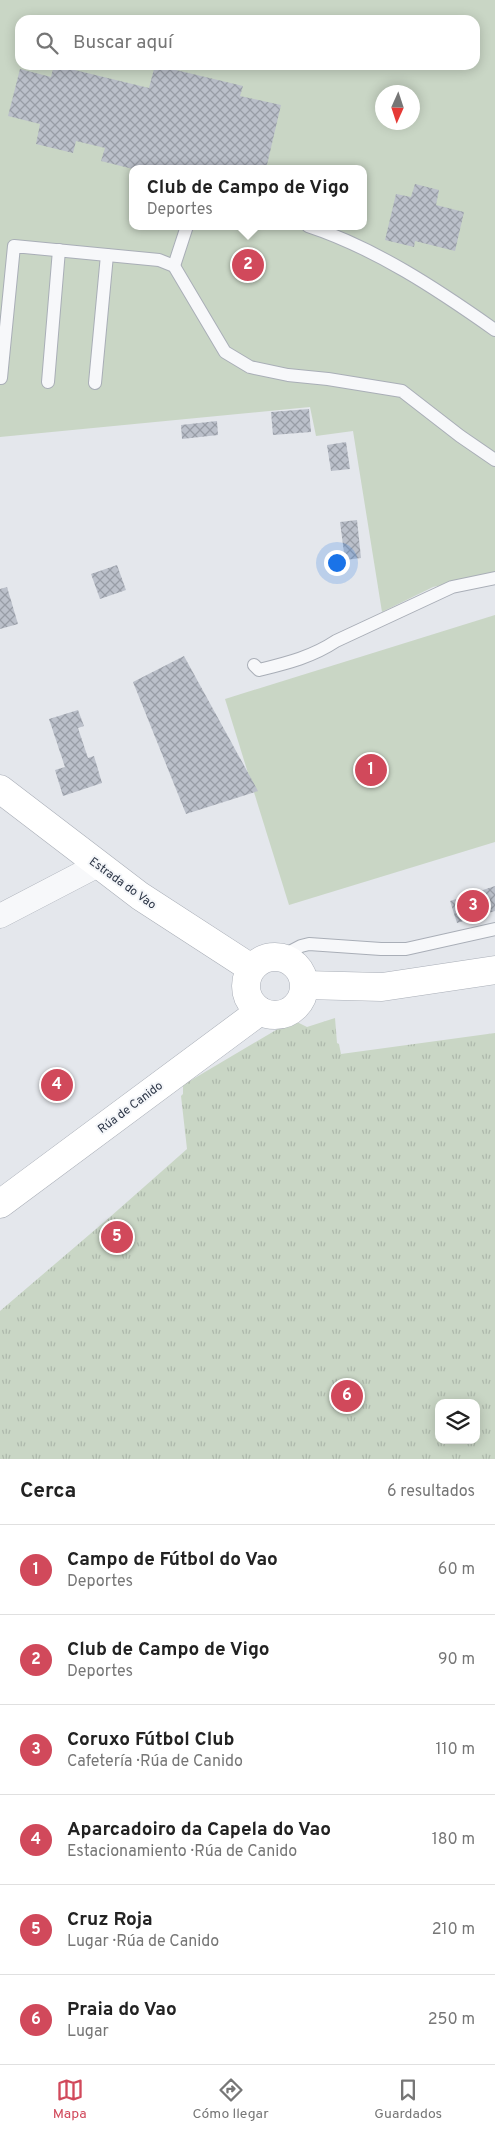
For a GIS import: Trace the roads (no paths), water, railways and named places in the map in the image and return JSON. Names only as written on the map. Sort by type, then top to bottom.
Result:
[{"type":"main road","name":"Estrada do Vao","points":[[0,789],[140,896],[252,968]]},
{"type":"main road","points":[[269,957],[280,957],[289,960],[297,966],[305,985],[299,1003],[292,1010],[276,1015],[260,1011],[252,1004],[248,996],[247,977],[259,961],[269,957]]},
{"type":"main road","points":[[305,985],[382,987],[495,970]]},
{"type":"main road","name":"Rúa de Canido","points":[[0,1204],[260,1011]]},
{"type":"street","points":[[0,916],[98,865]]},
{"type":"lane","points":[[174,266],[186,230]]},
{"type":"lane","points":[[320,230],[341,237],[435,289],[495,330]]},
{"type":"lane","points":[[1,378],[14,246],[159,260],[174,266],[225,352],[250,367],[288,375],[328,379],[402,391],[460,436],[495,460]]},
{"type":"lane","points":[[48,382],[59,250]]},
{"type":"lane","points":[[95,383],[107,255]]},
{"type":"lane","points":[[254,665],[259,670],[298,660],[320,652],[336,641],[445,590],[495,578]]},
{"type":"lane","points":[[280,957],[301,946],[310,944],[381,950],[406,949],[495,929]]},
{"type":"place","name":"Club de Campo de Vigo","points":[[248,265]]},
{"type":"place","name":"Campo de Fútbol do Vao","points":[[371,770]]},
{"type":"place","name":"Coruxo Fútbol Club","points":[[473,906]]},
{"type":"place","name":"Aparcadoiro da Capela do Vao","points":[[57,1085]]},
{"type":"place","name":"Cruz Roja","points":[[117,1237]]},
{"type":"place","name":"Praia do Vao","points":[[347,1396]]}]
